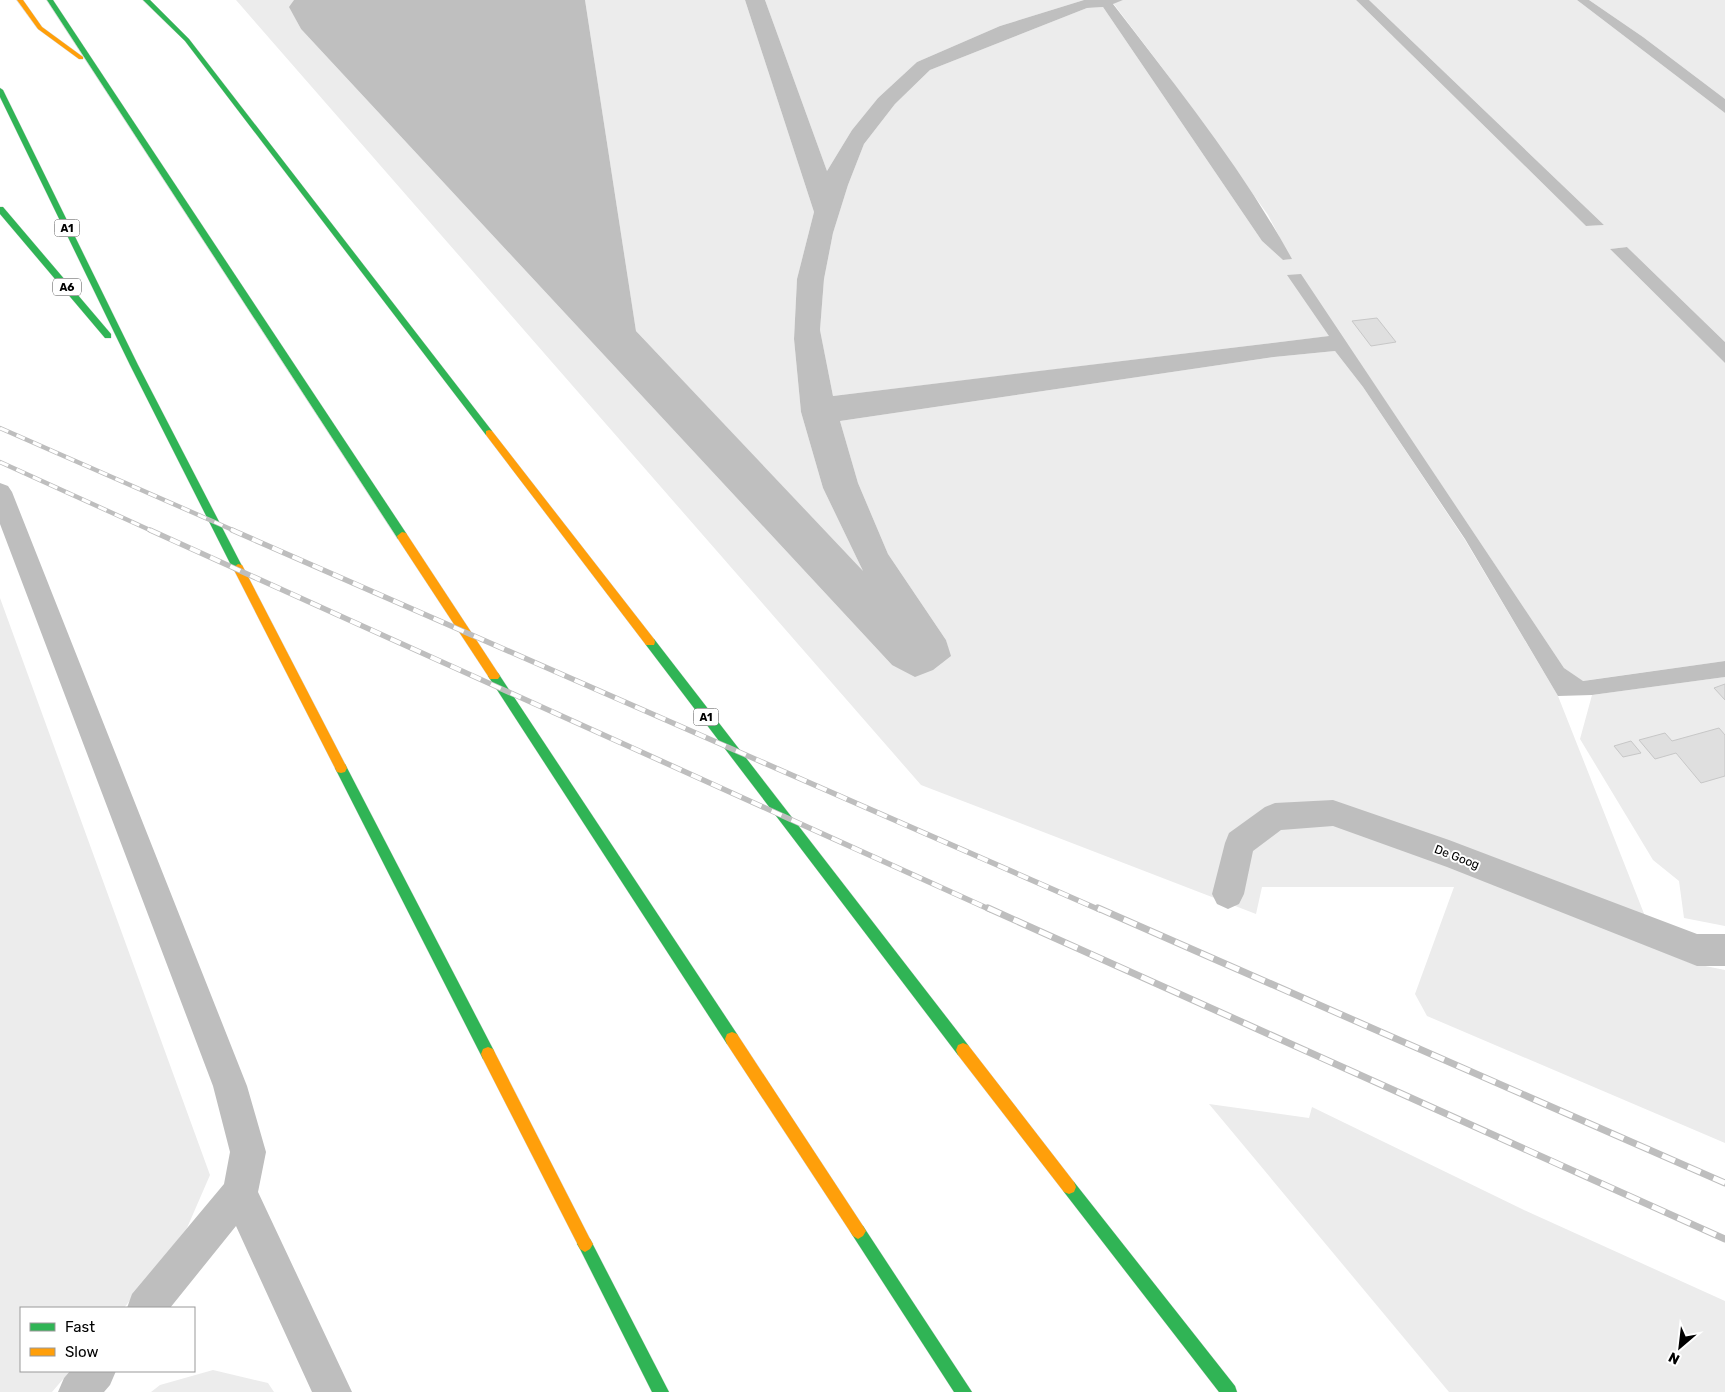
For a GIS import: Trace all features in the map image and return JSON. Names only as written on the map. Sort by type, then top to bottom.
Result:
[{"type":"highway","points":[[20,0],[40,28],[92,66]]},
{"type":"highway","points":[[50,0],[964,1392]]},
{"type":"highway","points":[[146,0],[187,40]]},
{"type":"highway","name":"A1","points":[[171,8],[187,40],[938,1018],[1228,1392]]},
{"type":"highway","name":"A1","points":[[0,90],[134,366],[661,1392]]},
{"type":"highway","name":"A6","points":[[0,209],[134,366]]},
{"type":"lane","points":[[0,492],[230,1086],[248,1152],[240,1193],[147,1307]]},
{"type":"lane","name":"De Goog","points":[[1228,894],[1240,843],[1275,816],[1333,813],[1449,854],[1697,950],[1725,950]]},
{"type":"lane","points":[[240,1193],[332,1392]]},
{"type":"lane","points":[[78,1392],[95,1372]]},
{"type":"shaded area","points":[[236,0],[294,0],[290,8],[301,29],[892,665],[950,656],[946,640],[888,554],[858,483],[840,421],[1274,357],[1335,351],[1363,387],[1465,540],[1558,696],[1658,949],[1690,963],[1725,970],[1725,1143],[1427,1016],[1415,994],[1454,887],[1262,887],[1256,914],[921,785]]},
{"type":"shaded area","points":[[294,0],[585,0],[636,331],[863,571],[823,488],[801,412],[794,339],[797,279],[814,212],[745,0],[765,0],[827,171],[852,130],[878,98],[917,62],[1000,26],[1084,0],[1123,0],[1113,4],[1230,160],[1273,225],[1292,259],[1283,260],[1262,241],[1103,7],[1087,8],[930,70],[895,104],[864,144],[848,185],[833,233],[824,279],[820,330],[833,396],[1329,336],[1287,275],[1301,274],[1564,668],[1583,681],[1725,661],[1725,677],[1592,695],[1558,696],[1465,539],[1363,387],[1335,351],[1274,357],[840,421],[858,483],[888,554],[946,640],[951,656],[933,670],[915,677],[892,665],[301,29],[289,7]]},
{"type":"shaded area","points":[[585,0],[745,0],[814,212],[797,279],[794,339],[801,412],[823,488],[864,573],[636,331]]},
{"type":"shaded area","points":[[765,0],[1084,0],[1000,26],[917,62],[878,98],[852,130],[827,171]]},
{"type":"shaded area","points":[[1123,0],[1356,0],[1586,226],[1604,225],[1369,0],[1577,0],[1725,113],[1725,342],[1627,247],[1610,249],[1725,363],[1725,661],[1582,681],[1564,668],[1348,345],[1288,275],[1330,336],[833,396],[820,330],[824,279],[833,233],[848,185],[864,144],[895,104],[930,70],[1087,8],[1103,7],[1262,241],[1283,260],[1291,259],[1268,215],[1167,74],[1113,3]]},
{"type":"shaded area","points":[[1356,0],[1369,0],[1604,225],[1586,226]]},
{"type":"shaded area","points":[[1577,0],[1589,0],[1643,37],[1725,99],[1725,113]]},
{"type":"shaded area","points":[[1589,0],[1725,0],[1725,99],[1643,37]]},
{"type":"shaded area","points":[[1627,247],[1725,342],[1725,363],[1610,249]]},
{"type":"shaded area","points":[[0,598],[210,1175],[187,1228],[125,1307],[20,1307],[20,1372],[69,1372],[52,1392],[0,1392]]},
{"type":"shaded area","points":[[1725,677],[1725,926],[1684,918],[1679,881],[1653,860],[1580,739],[1592,695]]},
{"type":"shaded area","points":[[1209,1104],[1309,1118],[1312,1107],[1524,1210],[1725,1301],[1725,1392],[1449,1392]]},
{"type":"shaded area","points":[[213,1370],[268,1383],[274,1392],[151,1392],[160,1385]]},
{"type":"building","points":[[1377,318],[1396,342],[1371,346],[1352,321]]},
{"type":"building","points":[[1725,684],[1725,700],[1714,688]]},
{"type":"building","points":[[1719,728],[1725,735],[1725,776],[1701,783],[1676,753],[1655,759],[1639,740],[1665,733],[1672,741]]},
{"type":"building","points":[[1631,741],[1641,753],[1623,757],[1614,746]]},
{"type":"railway","points":[[0,428],[235,531]]},
{"type":"railway","points":[[0,462],[152,531]]},
{"type":"railway","points":[[150,530],[991,910]]},
{"type":"railway","points":[[232,530],[1100,910]]},
{"type":"railway","points":[[988,908],[1725,1239]]},
{"type":"railway","points":[[1098,908],[1725,1183]]},
{"type":"traffic: fast","points":[[50,0],[402,536]]},
{"type":"traffic: fast","points":[[146,0],[187,40],[489,433]]},
{"type":"traffic: fast","points":[[0,90],[134,365],[238,568]]},
{"type":"traffic: fast","points":[[0,209],[108,336]]},
{"type":"traffic: fast","points":[[650,642],[963,1050]]},
{"type":"traffic: fast","points":[[494,676],[732,1039]]},
{"type":"traffic: fast","points":[[341,768],[488,1054]]},
{"type":"traffic: fast","points":[[1069,1187],[1229,1392]]},
{"type":"traffic: fast","points":[[858,1231],[964,1392]]},
{"type":"traffic: fast","points":[[585,1244],[661,1392]]},
{"type":"traffic: slow","points":[[20,0],[40,28],[81,58]]},
{"type":"traffic: slow","points":[[489,433],[650,642]]},
{"type":"traffic: slow","points":[[402,536],[494,676]]},
{"type":"traffic: slow","points":[[238,568],[341,768]]},
{"type":"traffic: slow","points":[[732,1039],[858,1231]]},
{"type":"traffic: slow","points":[[963,1050],[1069,1187]]},
{"type":"traffic: slow","points":[[488,1054],[585,1244]]}]
